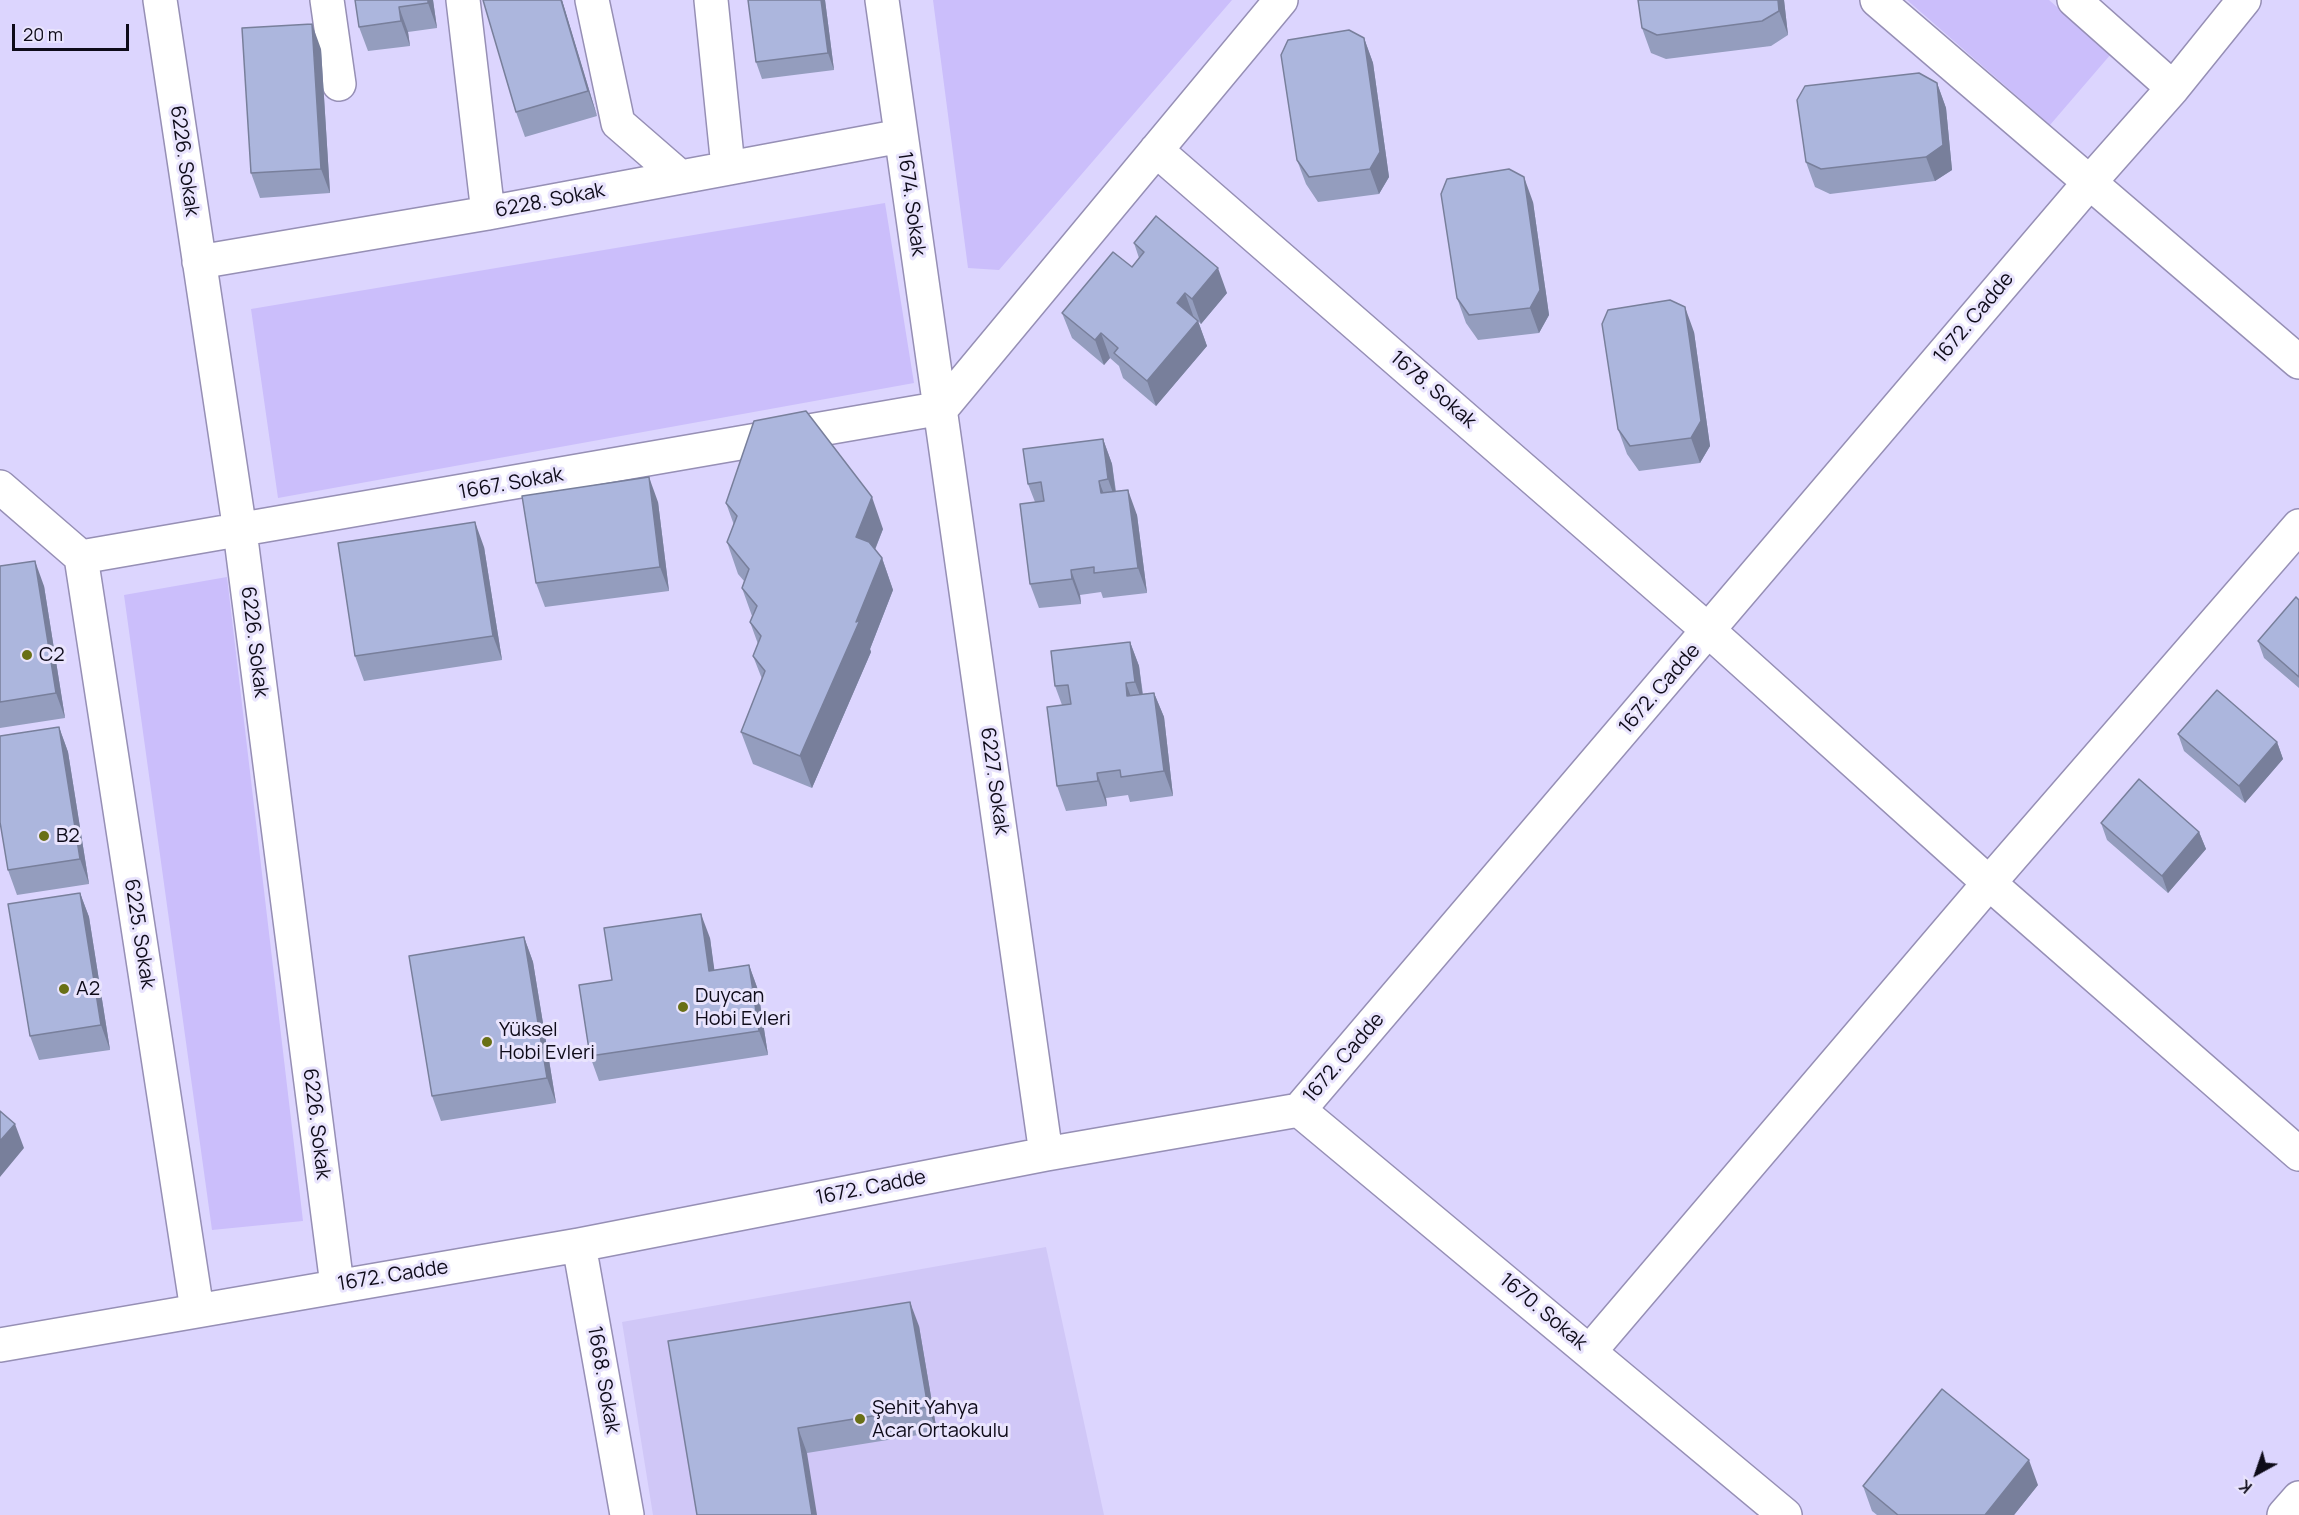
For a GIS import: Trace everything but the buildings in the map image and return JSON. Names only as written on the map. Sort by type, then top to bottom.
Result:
[{"type":"street","name":"6226. Sokak","points":[[160,0],[240,531],[337,1285]]},
{"type":"street","points":[[327,0],[339,84]]},
{"type":"street","points":[[463,0],[488,213]]},
{"type":"street","points":[[592,0],[618,123],[679,176]]},
{"type":"street","points":[[711,0],[728,167]]},
{"type":"street","name":"1674. Sokak","points":[[882,0],[942,408]]},
{"type":"street","points":[[942,408],[1281,0]]},
{"type":"street","points":[[1877,0],[2299,362]]},
{"type":"street","points":[[2074,0],[2173,88]]},
{"type":"street","name":"1672. Cadde","points":[[0,1345],[579,1245],[1046,1154],[1299,1110],[2089,183],[2173,88],[2244,0]]},
{"type":"street","name":"6228. Sokak","points":[[199,262],[488,213],[901,136]]},
{"type":"street","name":"1678. Sokak","points":[[1156,150],[1709,631],[1989,883],[2299,1154]]},
{"type":"street","name":"1667. Sokak","points":[[81,557],[942,408]]},
{"type":"street","name":"6227. Sokak","points":[[942,408],[1046,1154]]},
{"type":"street","points":[[0,487],[81,557]]},
{"type":"street","points":[[1590,1351],[1989,883],[2299,526]]},
{"type":"street","name":"6225. Sokak","points":[[81,557],[197,1310]]},
{"type":"street","name":"1670. Sokak","points":[[1299,1110],[1785,1515]]},
{"type":"street","name":"1668. Sokak","points":[[579,1245],[627,1515]]},
{"type":"street","points":[[2284,1515],[2299,1498]]},
{"type":"shaded area","points":[[933,0],[1232,0],[999,270],[968,268]]},
{"type":"shaded area","points":[[1907,0],[2049,0],[2111,54],[2050,125]]},
{"type":"shaded area","points":[[885,203],[914,383],[278,498],[251,309]]},
{"type":"shaded area","points":[[227,577],[303,1221],[212,1230],[124,595]]},
{"type":"shaded area","name":"Şehit Yahya Acar Ortaokulu","points":[[1046,1247],[1104,1515],[653,1515],[622,1322]]},
{"type":"place","name":"C2","points":[[27,655]]},
{"type":"place","name":"B2","points":[[44,836]]},
{"type":"place","name":"A2","points":[[64,989]]},
{"type":"place","name":"Duycan Hobi Evleri","points":[[683,1007]]},
{"type":"place","name":"Yüksel Hobi Evleri","points":[[487,1042]]},
{"type":"place","name":"Şehit Yahya Acar Ortaokulu","points":[[860,1419]]}]
